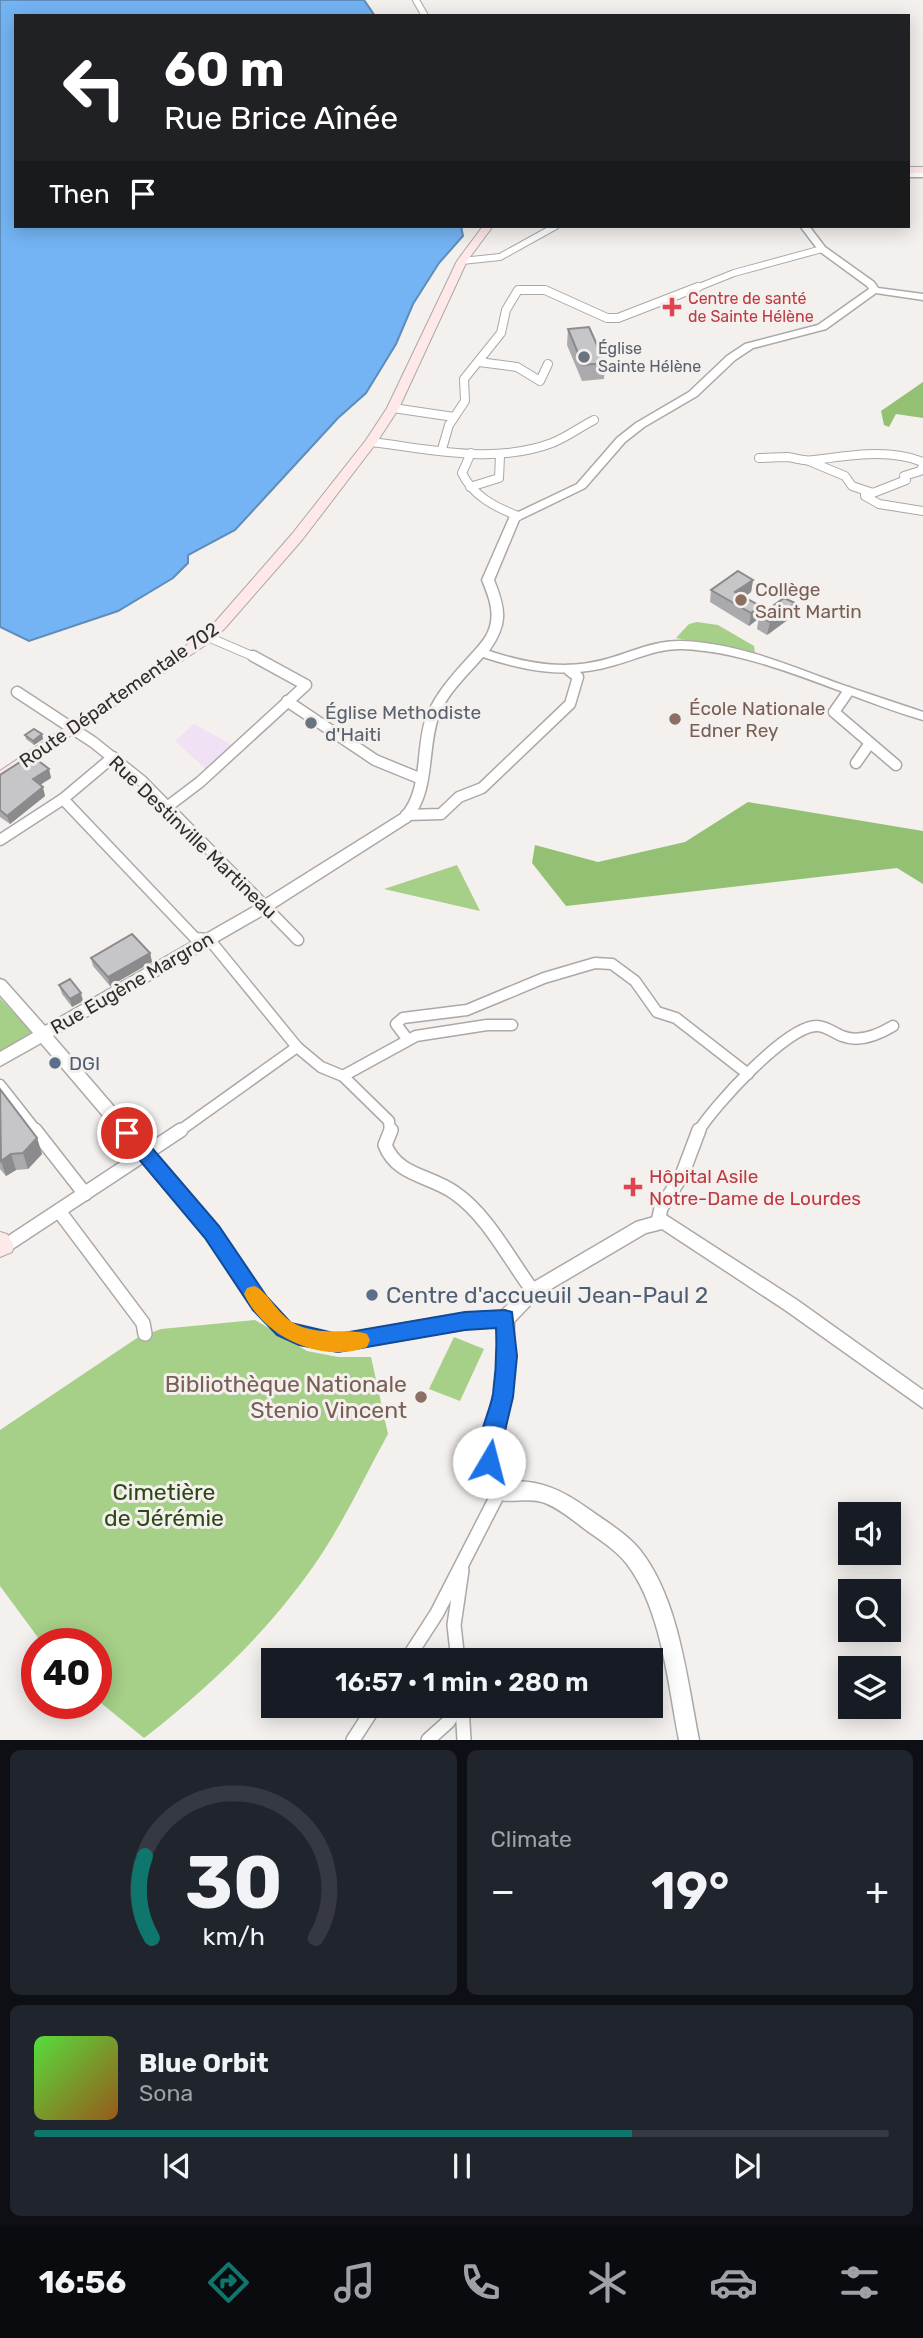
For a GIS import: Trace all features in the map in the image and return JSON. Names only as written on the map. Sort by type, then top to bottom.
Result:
[{"type":"main road","name":"Route Départementale 702","points":[[0,778],[208,637],[298,537],[371,442],[393,408],[462,261],[487,228]]},
{"type":"street","points":[[462,261],[478,264],[494,259],[533,242],[553,228]]},
{"type":"street","points":[[806,228],[822,249],[871,284],[874,290]]},
{"type":"street","points":[[442,449],[454,417],[465,401],[464,379],[501,333],[511,298],[522,288],[553,292],[607,318],[618,318],[734,273],[822,249]]},
{"type":"street","points":[[406,815],[416,799],[427,729],[438,703],[480,652],[500,621],[500,603],[488,580],[508,529],[518,516],[581,486],[621,440],[640,425],[693,394],[731,358],[749,346],[822,327],[874,290],[923,297]]},
{"type":"street","points":[[480,362],[517,367],[539,381],[548,364]]},
{"type":"street","points":[[393,408],[454,417]]},
{"type":"street","points":[[371,442],[500,456],[551,444],[594,420]]},
{"type":"street","points":[[471,453],[462,473],[470,487],[504,511],[518,516]]},
{"type":"street","points":[[759,458],[787,457],[809,461],[845,476],[852,486],[873,493],[905,480],[904,476],[920,471],[923,464],[911,457],[875,454],[834,455],[809,461]]},
{"type":"street","points":[[470,487],[499,478],[500,456]]},
{"type":"street","points":[[865,491],[865,496],[879,504],[923,511]]},
{"type":"street","points":[[167,807],[200,782],[306,685],[269,663],[208,637]]},
{"type":"street","points":[[480,652],[520,666],[569,670],[601,665],[660,645],[681,645],[749,655],[848,692],[923,716]]},
{"type":"street","points":[[406,815],[441,814],[459,797],[482,788],[570,704],[578,677],[569,670]]},
{"type":"street","name":"Rue Destinville Martineau","points":[[17,692],[113,757],[167,807],[298,940]]},
{"type":"street","points":[[848,692],[834,712],[896,765]]},
{"type":"street","points":[[287,701],[375,760],[419,778]]},
{"type":"street","points":[[856,763],[870,743]]},
{"type":"street","points":[[0,839],[63,799],[113,757]]},
{"type":"street","points":[[63,799],[195,938],[209,939],[297,1047],[321,1066],[343,1076],[389,1121],[391,1127],[385,1145],[394,1163],[405,1171],[438,1181],[458,1194],[533,1291]]},
{"type":"street","name":"Rue Eugène Margron","points":[[0,1060],[264,906],[406,815]]},
{"type":"street","points":[[408,1040],[396,1024],[402,1018],[467,1010],[544,978],[595,964],[612,964],[635,981],[657,1012],[676,1018],[748,1074]]},
{"type":"street","points":[[0,985],[212,1232],[272,1320],[299,1336],[338,1343],[465,1321],[505,1319],[533,1291],[642,1227],[664,1221],[686,1233],[923,1400]]},
{"type":"street","points":[[343,1076],[416,1035],[512,1025]]},
{"type":"street","points":[[658,1222],[659,1207],[682,1176],[698,1131],[715,1107],[748,1074],[810,1026],[820,1026],[847,1038],[867,1038],[893,1026]]},
{"type":"street","points":[[2,1245],[146,1155],[297,1047]]},
{"type":"street","points":[[0,1085],[85,1194]]},
{"type":"street","points":[[59,1211],[143,1324],[145,1335]]},
{"type":"street","points":[[414,1648],[437,1613],[499,1492],[489,1462],[492,1432],[503,1397],[507,1356],[505,1319]]},
{"type":"street","points":[[499,1492],[529,1488],[547,1495],[602,1530],[635,1558],[652,1584],[689,1740]]},
{"type":"street","points":[[457,1648],[454,1625],[463,1561]]},
{"type":"street","points":[[353,1740],[367,1718]]},
{"type":"street","points":[[428,1740],[451,1718]]},
{"type":"street","points":[[461,1718],[464,1740]]},
{"type":"shaded area","points":[[194,724],[232,745],[206,769],[175,741]]},
{"type":"green space","points":[[923,382],[923,418],[896,414],[889,427],[884,425],[881,411]]},
{"type":"green space","points":[[697,622],[718,625],[754,646],[755,653],[676,638],[689,624]]},
{"type":"green space","points":[[748,802],[923,831],[923,884],[897,868],[566,906],[532,863],[535,845],[598,862],[685,842]]},
{"type":"green space","points":[[457,865],[480,911],[384,889]]},
{"type":"green space","points":[[0,998],[33,1034],[0,1054]]},
{"type":"green space","name":"Cimetière de Jérémie","points":[[255,1320],[307,1351],[338,1357],[371,1357],[388,1434],[330,1541],[283,1607],[217,1676],[144,1738],[112,1712],[112,1628],[31,1628],[0,1586],[0,1430],[137,1338],[161,1329]]},
{"type":"green space","points":[[454,1337],[484,1349],[460,1401],[429,1389]]},
{"type":"water","points":[[0,0],[364,0],[374,14],[14,14],[14,228],[461,228],[463,236],[439,263],[413,304],[396,344],[366,393],[338,418],[235,530],[188,555],[188,563],[173,578],[118,611],[29,641],[0,627]]},
{"type":"building","points":[[589,327],[605,363],[583,365],[568,329]]},
{"type":"building","points":[[738,571],[753,580],[735,592],[760,606],[751,613],[711,590]]},
{"type":"building","points":[[784,598],[795,603],[770,622],[759,616]]},
{"type":"building","points":[[34,729],[42,734],[33,741],[25,735]]},
{"type":"building","points":[[31,755],[49,769],[33,779],[43,787],[7,816],[0,810],[0,775]]},
{"type":"building","points":[[132,934],[150,953],[108,977],[91,958]]},
{"type":"building","points":[[70,979],[81,993],[70,999],[59,985]]},
{"type":"building","points":[[0,1089],[37,1138],[23,1153],[11,1154],[1,1161]]},
{"type":"slow traffic","points":[[254,1294],[272,1320],[299,1336],[338,1343],[360,1340]]},
{"type":"place","name":"Centre de santé de Sainte Hélène","points":[[672,307]]},
{"type":"place","name":"Église Sainte Hélène","points":[[584,357]]},
{"type":"place","name":"Collège Saint Martin","points":[[741,600]]},
{"type":"place","name":"École Nationale Edner Rey","points":[[675,719]]},
{"type":"place","name":"Église Methodiste d'Haiti","points":[[311,723]]},
{"type":"place","name":"DGI","points":[[55,1063]]},
{"type":"place","name":"Hôpital Asile Notre-Dame de Lourdes","points":[[633,1187]]},
{"type":"place","name":"Centre d'accueuil Jean-Paul 2","points":[[372,1295]]},
{"type":"place","name":"Bibliothèque Nationale Stenio Vincent","points":[[421,1397]]},
{"type":"route","points":[[127,1133],[212,1232],[272,1320],[284,1329],[299,1336],[338,1343],[384,1338],[465,1321],[505,1319],[507,1356],[503,1397],[492,1432],[489,1462]]}]
